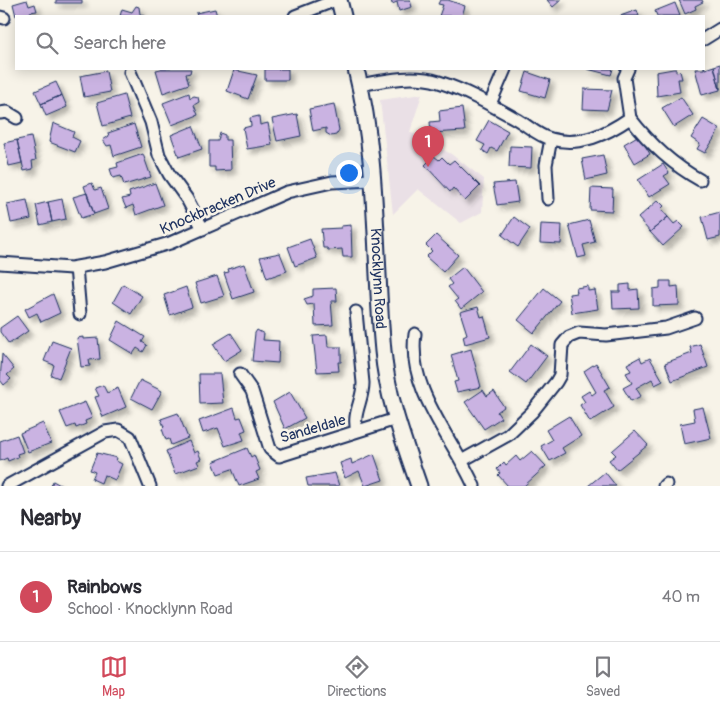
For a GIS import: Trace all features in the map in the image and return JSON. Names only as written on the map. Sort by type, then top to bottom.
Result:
[{"type":"street","points":[[298,15],[338,0],[343,15]]},
{"type":"street","points":[[705,38],[720,28]]},
{"type":"street","name":"Knocklynn Road","points":[[356,70],[368,128],[383,352],[396,418],[419,486]]},
{"type":"street","points":[[490,104],[505,70]]},
{"type":"street","points":[[628,70],[624,78],[630,118],[645,138],[662,154],[700,180]]},
{"type":"street","points":[[130,72],[151,122],[159,155],[169,174],[187,199],[203,229]]},
{"type":"street","points":[[360,85],[398,78],[421,78],[438,82],[490,104],[550,139],[577,142],[609,132],[630,118]]},
{"type":"street","points":[[0,113],[7,112],[17,118]]},
{"type":"street","points":[[548,199],[546,165],[550,139]]},
{"type":"street","name":"Knockbracken Drive","points":[[0,263],[76,267],[135,255],[203,229],[287,192],[332,182],[372,180]]},
{"type":"street","points":[[76,267],[80,314]]},
{"type":"street","name":"Sandeldale","points":[[356,312],[363,388],[354,418],[357,431]]},
{"type":"street","points":[[463,460],[508,435],[532,412],[560,375],[562,344],[569,337],[579,333],[606,335],[666,328],[695,318]]},
{"type":"street","points":[[416,334],[413,347],[415,366],[434,416],[463,460],[474,486]]},
{"type":"street","name":"Sandeldale","points":[[240,374],[252,391],[270,449],[279,456],[396,418]]},
{"type":"street","points":[[10,485],[105,432],[118,430],[130,437],[150,486]]},
{"type":"shaded area","points":[[422,94],[410,132],[451,154],[484,179],[482,212],[461,223],[418,189],[393,214],[380,100]]},
{"type":"building","points":[[27,0],[29,6],[35,4],[37,11],[30,12],[31,15],[16,15],[13,4]]},
{"type":"building","points":[[56,0],[82,0],[82,3],[56,3]]},
{"type":"building","points":[[391,0],[410,0],[412,7],[399,11],[397,2],[392,4]]},
{"type":"building","points":[[440,0],[448,0],[465,6],[462,15],[439,15],[443,5],[438,4]]},
{"type":"building","points":[[547,0],[561,0],[553,7]]},
{"type":"building","points":[[679,0],[702,0],[703,2],[695,6],[696,9],[685,14]]},
{"type":"building","points":[[675,3],[680,15],[657,15],[655,11]]},
{"type":"building","points":[[136,6],[139,7],[140,14],[142,15],[120,15],[122,9],[132,12]]},
{"type":"building","points":[[215,9],[217,15],[197,15],[196,13]]},
{"type":"building","points":[[637,10],[639,15],[623,15]]},
{"type":"building","points":[[720,64],[720,89],[714,66]]},
{"type":"building","points":[[714,66],[720,90],[702,95],[695,70],[705,70]]},
{"type":"building","points":[[156,70],[191,70],[190,73],[186,74],[189,84],[163,93]]},
{"type":"building","points":[[234,70],[257,75],[248,99],[227,91]]},
{"type":"building","points":[[265,70],[288,70],[288,80],[265,80]]},
{"type":"building","points":[[591,70],[613,70],[611,75]]},
{"type":"building","points":[[667,70],[680,71],[682,79],[678,79],[680,92],[657,96],[656,72]]},
{"type":"building","points":[[106,71],[110,92],[84,97],[80,76]]},
{"type":"building","points":[[527,72],[550,80],[545,98],[521,91]]},
{"type":"building","points":[[56,82],[62,95],[41,104],[35,91]]},
{"type":"building","points":[[584,89],[612,90],[607,110],[583,109]]},
{"type":"building","points":[[189,93],[190,98],[198,97],[199,102],[194,105],[198,115],[172,125],[163,103]]},
{"type":"building","points":[[62,95],[67,107],[46,116],[41,104]]},
{"type":"building","points":[[124,95],[130,118],[103,126],[97,103]]},
{"type":"building","points":[[681,97],[693,115],[674,127],[662,108]]},
{"type":"building","points":[[334,104],[339,130],[336,135],[331,136],[326,133],[326,128],[313,131],[309,109]]},
{"type":"building","points":[[462,108],[465,131],[431,133],[430,122],[440,121],[439,111]]},
{"type":"building","points":[[297,114],[301,136],[277,141],[272,119]]},
{"type":"building","points":[[259,116],[260,125],[268,123],[272,145],[247,149],[243,128],[251,126],[250,118]]},
{"type":"building","points":[[703,119],[720,129],[705,153],[697,149],[700,144],[691,138]]},
{"type":"building","points":[[489,120],[508,131],[497,151],[491,148],[488,154],[482,150],[485,145],[477,141]]},
{"type":"building","points":[[53,123],[74,132],[72,137],[80,141],[75,152],[49,142]]},
{"type":"building","points":[[134,124],[141,147],[114,156],[111,145],[107,146],[103,140],[109,136],[108,133]]},
{"type":"building","points":[[193,126],[202,149],[179,157],[171,135]]},
{"type":"building","points":[[220,133],[225,135],[225,140],[230,140],[231,170],[215,171],[215,167],[209,167],[209,141],[218,141]]},
{"type":"building","points":[[639,135],[650,154],[635,163],[624,144]]},
{"type":"building","points":[[31,137],[36,160],[32,161],[33,169],[24,171],[17,140]]},
{"type":"building","points":[[17,140],[22,163],[9,166],[4,143]]},
{"type":"building","points":[[510,146],[532,147],[531,168],[509,167]]},
{"type":"building","points":[[143,154],[151,177],[124,185],[121,176],[113,178],[110,169],[118,167],[117,163]]},
{"type":"building","points":[[603,155],[607,175],[586,180],[582,159]]},
{"type":"building","points":[[434,156],[439,160],[442,157],[449,164],[454,160],[480,186],[465,201],[453,188],[450,192],[425,165]]},
{"type":"building","points":[[663,164],[669,173],[664,176],[670,184],[649,197],[638,180]]},
{"type":"building","points":[[515,182],[518,202],[497,205],[493,184]]},
{"type":"building","points":[[92,183],[95,190],[101,188],[108,209],[94,214],[84,186]]},
{"type":"building","points":[[155,183],[163,205],[136,215],[133,205],[126,208],[122,199],[130,197],[129,192]]},
{"type":"building","points":[[591,188],[613,189],[612,211],[590,210]]},
{"type":"building","points":[[87,193],[94,214],[81,218],[73,197]]},
{"type":"building","points":[[62,199],[66,219],[52,222],[48,202]]},
{"type":"building","points":[[27,200],[31,219],[11,223],[7,204]]},
{"type":"building","points":[[658,200],[664,206],[661,209],[668,217],[650,232],[638,218]]},
{"type":"building","points":[[48,202],[52,222],[40,225],[36,205]]},
{"type":"building","points":[[720,212],[720,237],[708,240],[702,217]]},
{"type":"building","points":[[514,217],[530,229],[518,247],[502,235]]},
{"type":"building","points":[[668,217],[674,224],[678,221],[684,227],[663,246],[650,232]]},
{"type":"building","points":[[589,220],[595,242],[583,245],[586,256],[578,258],[569,225]]},
{"type":"building","points":[[541,224],[562,225],[561,244],[540,243]]},
{"type":"building","points":[[351,225],[352,257],[343,257],[342,249],[328,250],[323,248],[321,229],[341,228],[341,226]]},
{"type":"building","points":[[436,235],[458,255],[443,272],[426,257],[432,251],[426,245]]},
{"type":"building","points":[[310,239],[317,258],[295,266],[288,247]]},
{"type":"building","points":[[280,253],[287,271],[267,278],[260,257]]},
{"type":"building","points":[[244,264],[254,292],[233,299],[224,273],[229,272],[228,269]]},
{"type":"building","points":[[463,267],[482,292],[461,309],[455,301],[458,299],[448,287],[452,284],[448,279]]},
{"type":"building","points":[[217,276],[224,296],[201,303],[195,283]]},
{"type":"building","points":[[660,281],[671,281],[671,287],[678,286],[679,305],[653,306],[653,289],[660,288]]},
{"type":"building","points":[[123,284],[142,296],[131,314],[113,302]]},
{"type":"building","points":[[630,284],[630,290],[638,289],[639,308],[613,309],[612,292],[620,292],[620,285]]},
{"type":"building","points":[[588,286],[588,291],[595,290],[598,309],[572,313],[569,294],[577,293],[576,288]]},
{"type":"building","points":[[186,287],[192,307],[170,315],[164,295]]},
{"type":"building","points":[[336,288],[337,301],[331,301],[333,325],[315,326],[314,304],[307,305],[304,299],[313,296],[313,289]]},
{"type":"building","points":[[544,288],[560,301],[534,333],[518,320]]},
{"type":"building","points":[[53,294],[60,313],[41,322],[37,313],[29,317],[25,309]]},
{"type":"building","points":[[478,307],[481,317],[484,316],[490,337],[465,344],[463,336],[467,334],[460,312]]},
{"type":"building","points":[[17,316],[28,331],[9,344],[0,332],[0,328]]},
{"type":"building","points":[[119,321],[145,337],[142,342],[147,345],[143,352],[137,348],[133,354],[110,340]]},
{"type":"building","points":[[257,330],[264,334],[263,340],[279,341],[278,363],[252,361]]},
{"type":"building","points":[[231,333],[242,350],[224,361],[213,344]]},
{"type":"building","points":[[327,335],[328,347],[341,347],[341,362],[338,362],[339,371],[317,372],[313,336]]},
{"type":"building","points":[[83,337],[83,339],[98,338],[100,359],[89,360],[90,366],[81,367],[77,338]]},
{"type":"building","points":[[52,341],[71,348],[59,378],[51,375],[54,365],[44,361]]},
{"type":"building","points":[[531,344],[547,356],[526,384],[510,372]]},
{"type":"building","points":[[700,344],[708,367],[672,381],[665,363],[692,353],[690,347]]},
{"type":"building","points":[[471,349],[481,387],[457,392],[454,382],[458,381],[451,355]]},
{"type":"building","points":[[2,354],[14,369],[7,375],[11,379],[4,385],[0,380]]},
{"type":"building","points":[[640,357],[642,362],[650,358],[663,381],[655,385],[652,379],[636,388],[641,396],[631,401],[623,388],[632,383],[626,373],[631,371],[627,364]]},
{"type":"building","points":[[596,363],[610,387],[604,390],[614,407],[590,422],[580,405],[585,402],[581,396],[589,391],[592,395],[596,392],[584,371]]},
{"type":"building","points":[[199,374],[220,374],[223,403],[200,404]]},
{"type":"building","points":[[140,380],[162,391],[152,409],[131,398]]},
{"type":"building","points":[[103,385],[107,393],[118,388],[126,407],[103,417],[95,397],[99,396],[95,388]]},
{"type":"building","points":[[483,390],[487,396],[494,391],[504,407],[497,412],[501,418],[484,429],[465,402]]},
{"type":"building","points":[[290,392],[305,418],[285,429],[273,402]]},
{"type":"building","points":[[85,402],[92,418],[85,421],[86,424],[76,428],[75,425],[67,428],[60,412]]},
{"type":"building","points":[[703,407],[711,438],[684,444],[680,424],[695,421],[693,409]]},
{"type":"building","points":[[234,408],[237,418],[241,417],[246,430],[241,432],[244,440],[225,446],[218,428],[203,433],[199,421]]},
{"type":"building","points":[[178,413],[188,438],[171,445],[169,439],[166,440],[161,419]]},
{"type":"building","points":[[569,416],[581,436],[562,448],[565,453],[550,461],[541,446],[552,440],[546,430]]},
{"type":"building","points":[[43,423],[51,443],[28,452],[20,433]]},
{"type":"building","points":[[635,431],[648,445],[617,470],[609,460],[616,455],[612,451]]},
{"type":"building","points":[[17,435],[23,452],[17,454],[18,457],[8,461],[7,458],[0,461],[0,441]]},
{"type":"building","points":[[189,441],[194,453],[198,451],[201,459],[197,461],[199,465],[175,474],[166,451]]},
{"type":"building","points":[[247,448],[251,457],[254,455],[260,470],[256,472],[259,479],[239,486],[232,469],[218,474],[213,462]]},
{"type":"building","points":[[532,451],[546,466],[524,486],[508,486],[498,475],[500,473],[497,469],[504,462],[506,465],[516,456],[520,461]]},
{"type":"building","points":[[97,453],[117,458],[116,461],[122,464],[115,480],[104,475],[101,483],[92,479],[95,472],[90,470]]},
{"type":"building","points":[[374,454],[383,480],[365,486],[359,471],[345,478],[340,463],[351,459],[352,464]]},
{"type":"building","points":[[605,472],[616,486],[588,486]]},
{"type":"building","points":[[335,473],[339,486],[308,486],[306,478]]},
{"type":"building","points":[[53,481],[62,486],[51,486]]},
{"type":"place","name":"Rainbows","points":[[428,167]]}]
